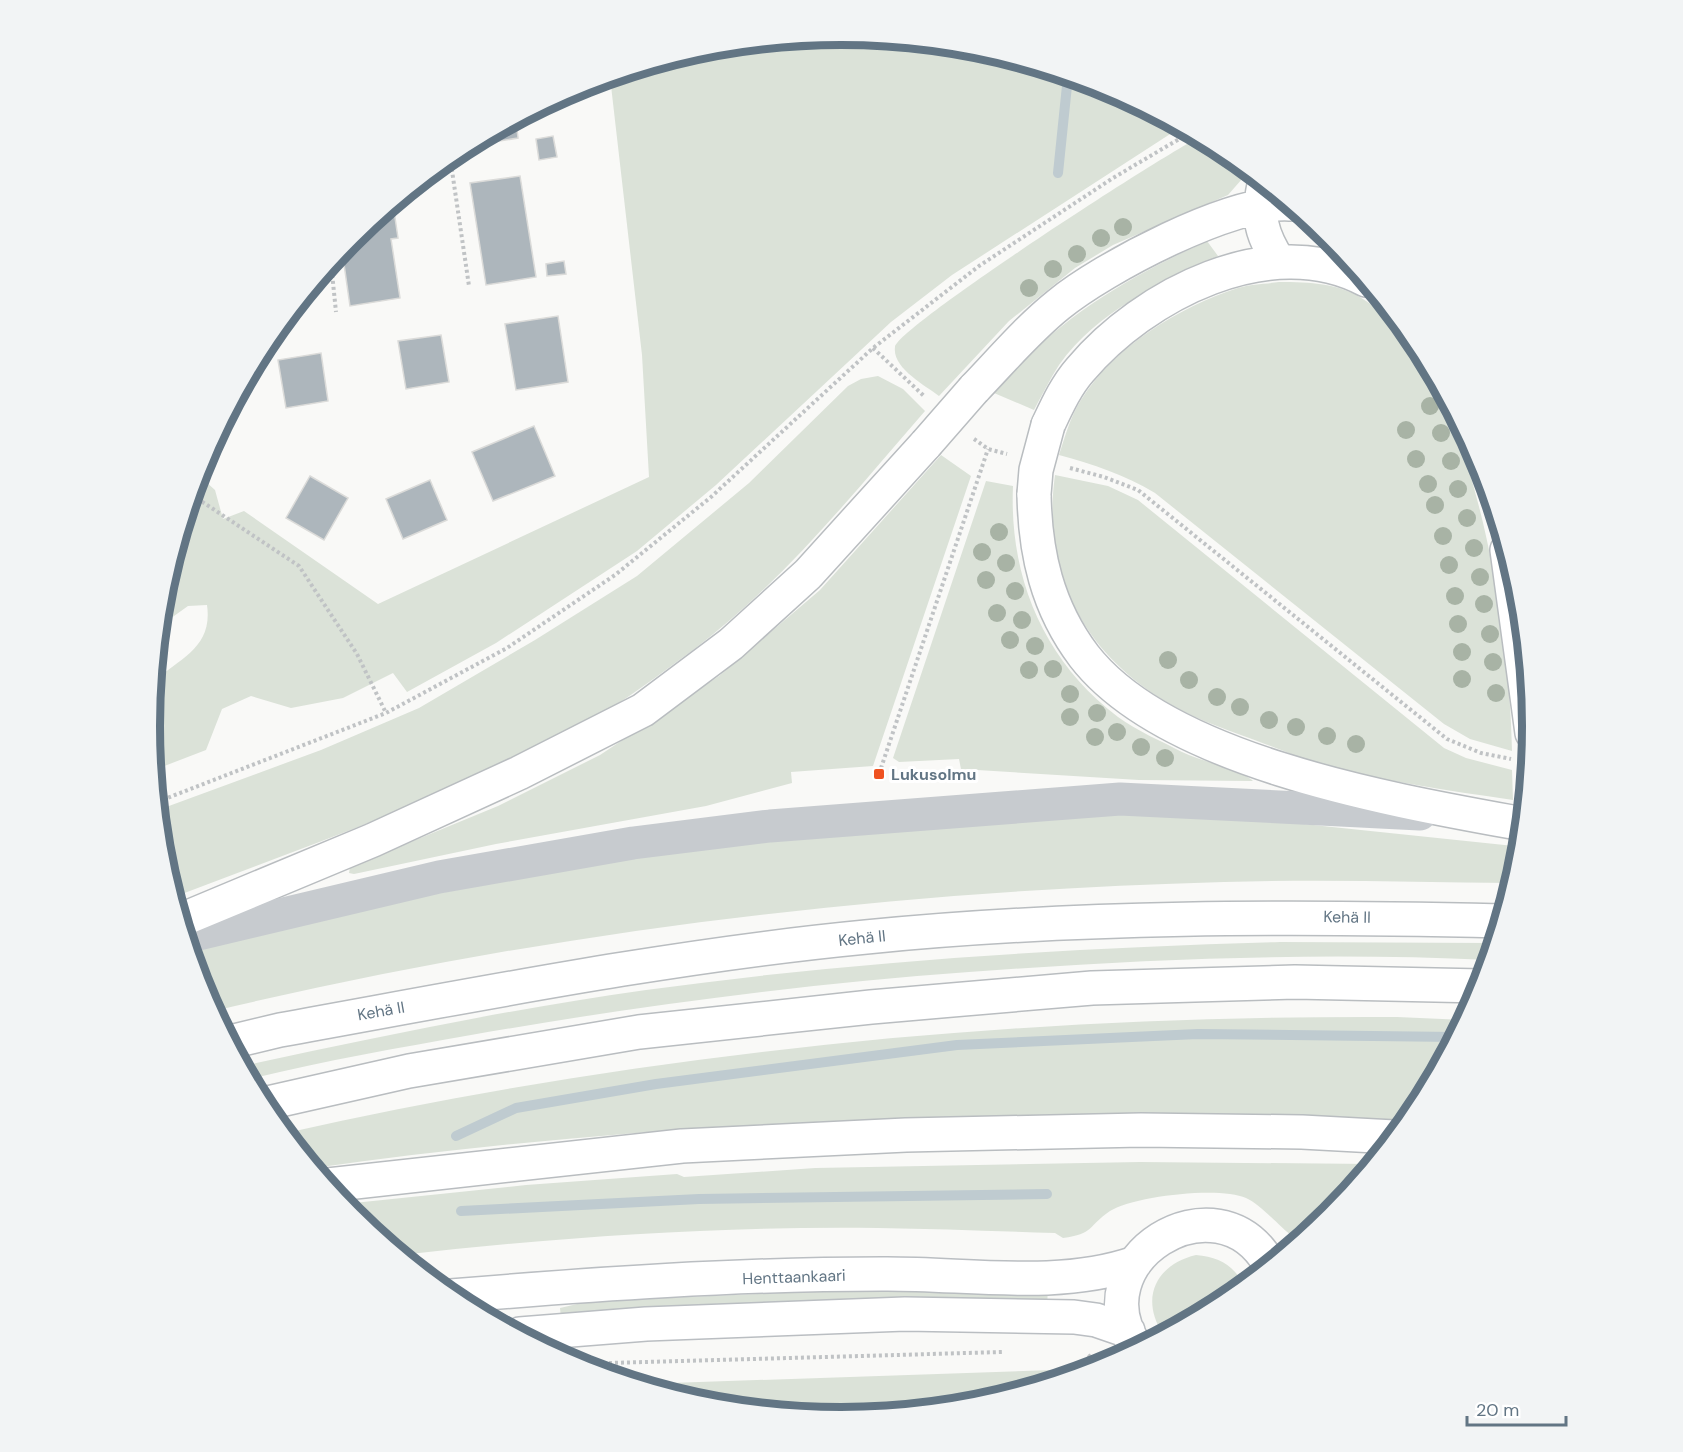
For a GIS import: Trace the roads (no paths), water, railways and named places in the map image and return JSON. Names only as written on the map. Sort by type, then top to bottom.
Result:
[{"type":"main road","points":[[188,917],[373,840],[519,773],[643,710],[731,644],[808,574],[1012,348],[1068,298],[1145,250],[1271,198],[1265,240],[1279,262]]},
{"type":"main road","points":[[1339,262],[1279,262],[1213,278],[1182,291],[1137,318],[1096,351],[1078,372],[1048,425],[1036,470],[1035,534],[1040,565],[1059,616],[1085,657],[1139,705],[1203,740],[1299,776],[1516,823]]},
{"type":"main road","name":"Kehä II","points":[[238,1040],[280,1030],[620,968],[866,937],[1091,922],[1299,916],[1493,921]]},
{"type":"main road","points":[[274,1102],[409,1071],[639,1032],[871,1007],[1092,988],[1295,982],[1471,987]]},
{"type":"main road","points":[[337,1184],[682,1146],[906,1135],[1141,1130],[1302,1132],[1385,1137]]},
{"type":"main road","points":[[1133,1340],[1123,1303],[1124,1289],[1135,1263],[1152,1243],[1163,1236],[1200,1225],[1225,1229],[1237,1234],[1258,1249],[1266,1258]]},
{"type":"main road","name":"Henttaankaari","points":[[467,1295],[636,1283],[882,1274],[1075,1278],[1108,1272],[1135,1263]]},
{"type":"main road","points":[[533,1333],[646,1324],[905,1314],[1074,1317],[1096,1320],[1133,1340]]},
{"type":"lane","points":[[194,935],[439,877],[633,843],[770,826],[1120,799],[1488,817]]},
{"type":"waterway","points":[[1058,173],[1067,84]]},
{"type":"waterway","points":[[456,1136],[516,1108],[656,1084],[957,1045],[1198,1034],[1447,1037]]},
{"type":"waterway","points":[[461,1211],[699,1199],[1047,1194]]},
{"type":"place","name":"Lukusolmu","points":[[879,774]]}]
